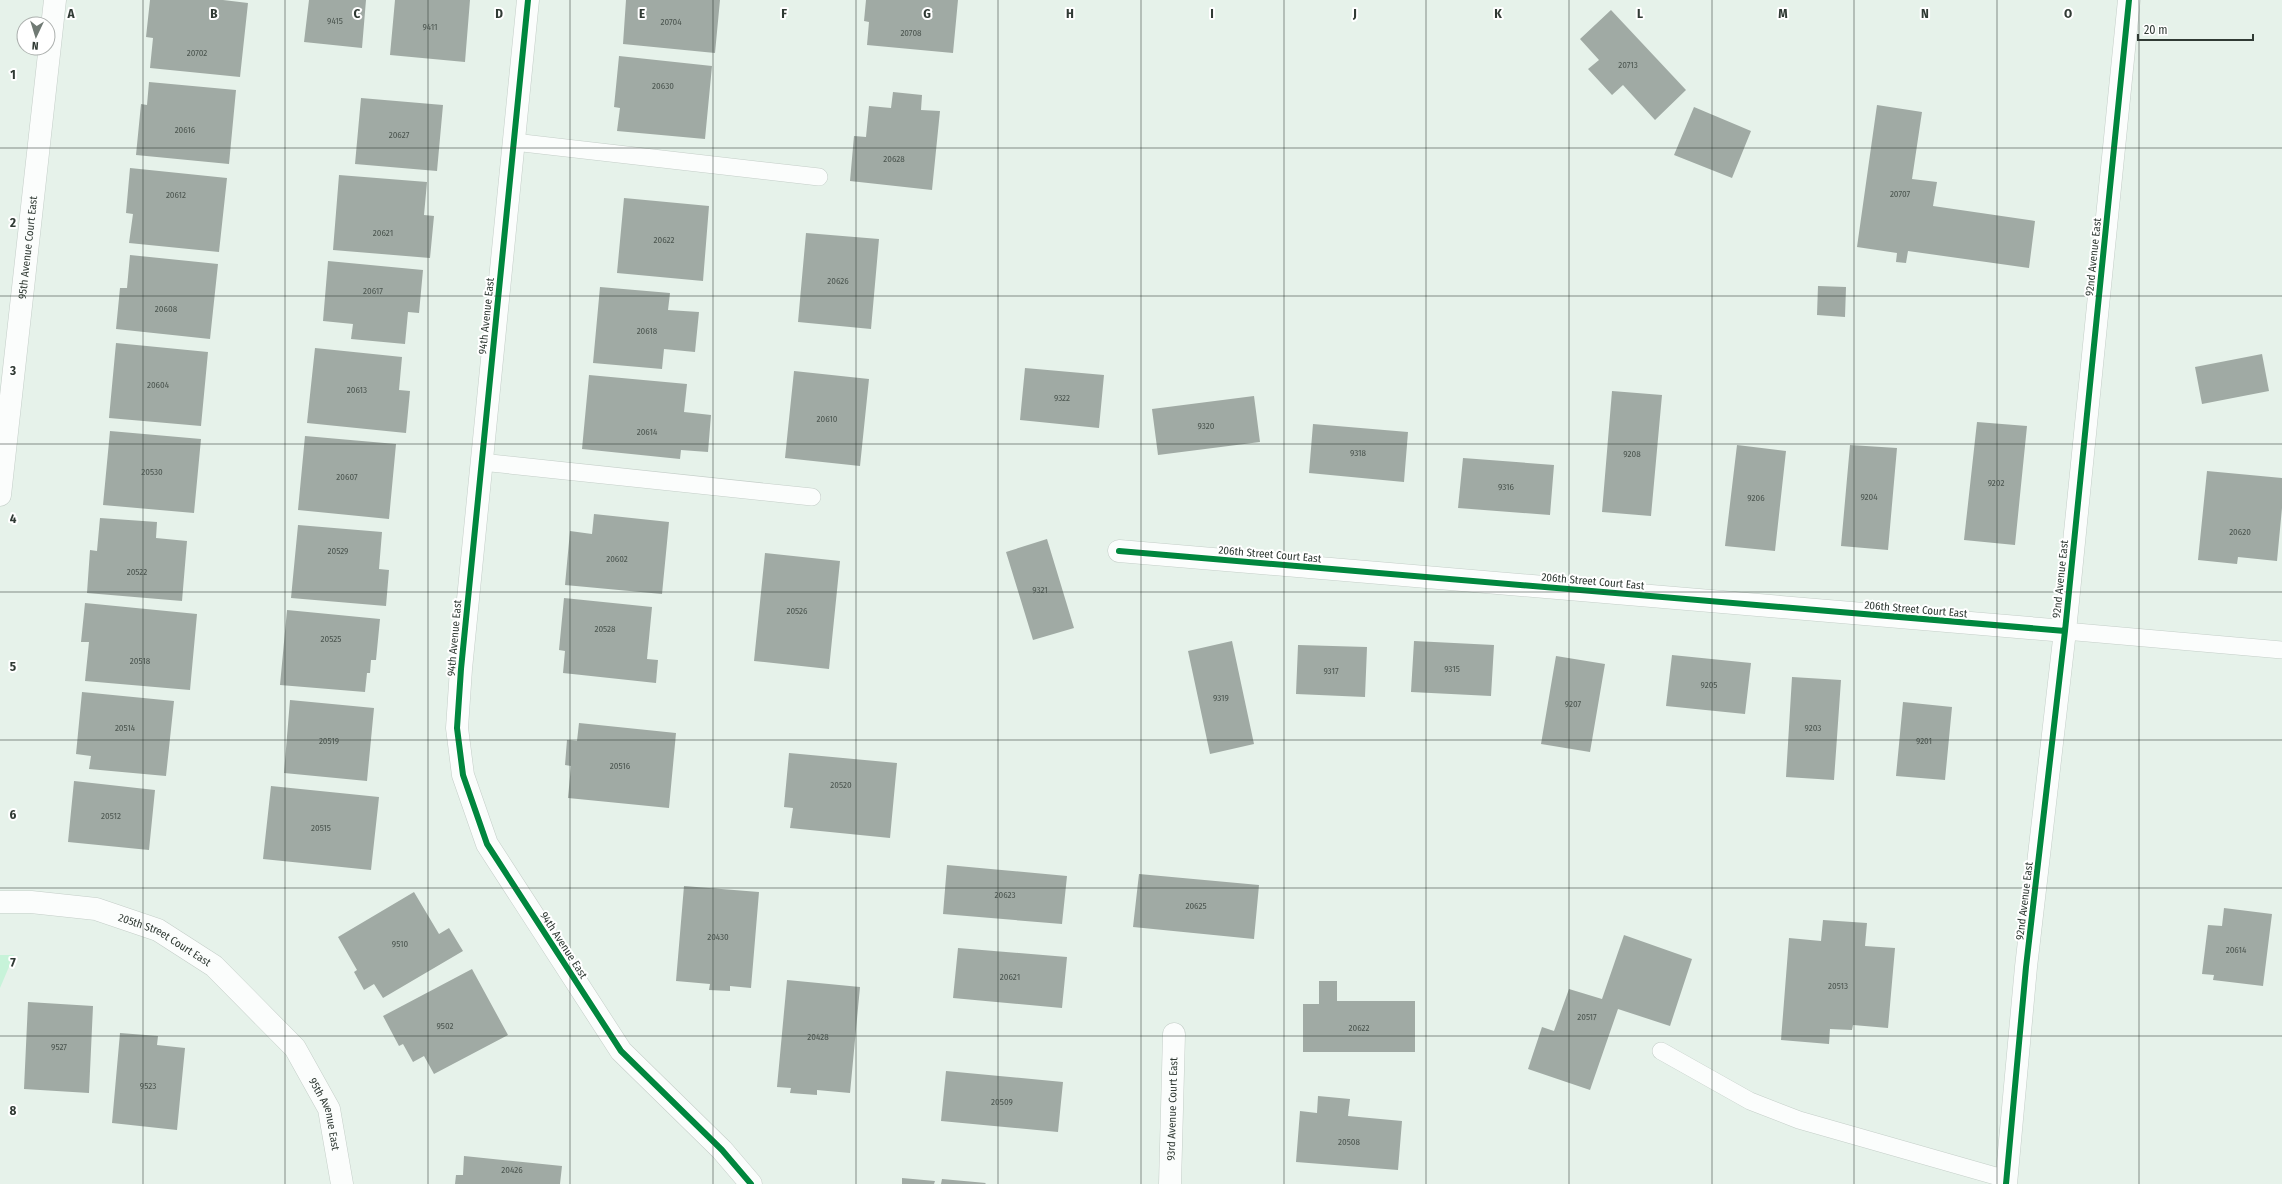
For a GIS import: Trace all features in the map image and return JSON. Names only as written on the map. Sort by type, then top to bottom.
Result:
[{"type":"street","name":"95th Avenue Court East","points":[[0,495],[55,0]]},
{"type":"street","name":"94th Avenue East","points":[[528,0],[481,462],[457,728],[463,775],[487,844],[621,1052],[717,1144],[751,1184]]},
{"type":"street","name":"92nd Avenue East","points":[[2006,1182],[2026,967],[2065,631],[2130,0]]},
{"type":"street","name":"206th Street Court East","points":[[1119,551],[2065,631]]},
{"type":"street","name":"205th Street Court East","points":[[0,902],[30,902],[96,909],[158,930],[214,966],[295,1048]]},
{"type":"street","name":"93rd Avenue Court East","points":[[1170,1184],[1174,1034]]},
{"type":"street","name":"95th Avenue East","points":[[295,1048],[329,1109],[342,1184]]},
{"type":"lane","points":[[514,142],[819,177]]},
{"type":"lane","points":[[481,462],[812,497]]},
{"type":"lane","points":[[2065,631],[2282,650]]},
{"type":"lane","points":[[1661,1051],[1750,1101],[1799,1120],[2006,1182]]},
{"type":"green space","points":[[0,955],[14,955],[0,988]]},
{"type":"building","points":[[150,0],[223,0],[248,3],[240,77],[150,68],[153,38],[146,37]]},
{"type":"building","points":[[309,0],[366,0],[362,48],[304,42]]},
{"type":"building","points":[[395,0],[470,0],[465,62],[390,55]]},
{"type":"building","points":[[626,0],[720,0],[715,53],[623,44]]},
{"type":"building","points":[[866,0],[958,0],[953,53],[867,45],[869,22],[864,21]]},
{"type":"building","points":[[1611,10],[1686,90],[1655,120],[1623,85],[1612,95],[1588,69],[1599,60],[1580,39]]},
{"type":"building","points":[[619,56],[712,66],[705,139],[617,131],[620,108],[614,107]]},
{"type":"building","points":[[149,82],[236,90],[229,164],[136,155],[141,104],[147,105]]},
{"type":"building","points":[[893,92],[922,95],[921,110],[940,111],[932,190],[850,181],[854,136],[866,137],[869,106],[891,108]]},
{"type":"building","points":[[361,98],[443,105],[437,171],[355,164]]},
{"type":"building","points":[[1877,105],[1922,112],[1912,179],[1937,182],[1933,206],[2035,221],[2029,268],[1908,251],[1906,263],[1896,262],[1897,253],[1857,247]]},
{"type":"building","points":[[1694,107],[1751,131],[1732,178],[1674,155]]},
{"type":"building","points":[[130,168],[227,178],[219,252],[129,243],[133,214],[126,213]]},
{"type":"building","points":[[339,175],[427,182],[424,215],[434,216],[430,258],[333,250]]},
{"type":"building","points":[[624,198],[709,206],[703,281],[617,273]]},
{"type":"building","points":[[806,233],[879,239],[871,329],[798,322]]},
{"type":"building","points":[[130,255],[218,264],[210,339],[116,329],[120,288],[127,288]]},
{"type":"building","points":[[328,261],[423,270],[419,313],[408,312],[405,344],[351,339],[353,324],[323,321]]},
{"type":"building","points":[[1818,286],[1846,287],[1845,317],[1817,315]]},
{"type":"building","points":[[600,287],[670,293],[668,310],[699,312],[695,352],[664,349],[662,369],[593,363]]},
{"type":"building","points":[[116,343],[208,352],[201,426],[109,418]]},
{"type":"building","points":[[315,348],[402,357],[399,390],[410,391],[406,433],[307,423]]},
{"type":"building","points":[[2262,354],[2269,391],[2202,404],[2195,367]]},
{"type":"building","points":[[1025,368],[1104,375],[1099,428],[1020,420]]},
{"type":"building","points":[[794,371],[869,379],[860,466],[785,458]]},
{"type":"building","points":[[589,375],[687,384],[684,412],[711,415],[708,452],[681,450],[680,459],[582,449]]},
{"type":"building","points":[[1612,391],[1662,395],[1651,516],[1602,512]]},
{"type":"building","points":[[1254,396],[1260,442],[1158,455],[1152,409]]},
{"type":"building","points":[[1977,422],[2027,426],[2015,545],[1964,540]]},
{"type":"building","points":[[1313,424],[1408,432],[1404,482],[1309,473]]},
{"type":"building","points":[[110,431],[201,439],[194,513],[103,505]]},
{"type":"building","points":[[305,436],[396,444],[389,519],[298,510]]},
{"type":"building","points":[[1737,445],[1786,451],[1775,551],[1725,546]]},
{"type":"building","points":[[1850,445],[1897,448],[1888,550],[1841,546]]},
{"type":"building","points":[[1463,458],[1554,465],[1550,515],[1458,508]]},
{"type":"building","points":[[2207,471],[2282,478],[2282,508],[2277,561],[2238,557],[2237,564],[2198,560]]},
{"type":"building","points":[[594,514],[669,522],[662,594],[565,585],[570,531],[592,534]]},
{"type":"building","points":[[100,518],[157,522],[156,538],[187,541],[182,601],[87,593],[90,550],[97,551]]},
{"type":"building","points":[[298,525],[382,532],[379,569],[389,570],[386,606],[291,598]]},
{"type":"building","points":[[1047,539],[1074,628],[1033,640],[1006,552]]},
{"type":"building","points":[[765,553],[840,561],[829,669],[754,661]]},
{"type":"building","points":[[564,598],[652,607],[647,659],[658,660],[656,683],[563,673],[565,651],[559,650]]},
{"type":"building","points":[[85,603],[197,614],[190,690],[85,681],[89,642],[81,642]]},
{"type":"building","points":[[287,610],[380,619],[376,660],[371,660],[370,673],[367,673],[365,692],[280,685]]},
{"type":"building","points":[[1232,641],[1254,744],[1210,754],[1188,651]]},
{"type":"building","points":[[1414,641],[1494,645],[1491,696],[1411,692]]},
{"type":"building","points":[[1298,645],[1367,647],[1365,697],[1296,694]]},
{"type":"building","points":[[1672,655],[1751,663],[1745,714],[1666,706]]},
{"type":"building","points":[[1556,656],[1605,664],[1590,752],[1541,744]]},
{"type":"building","points":[[1792,677],[1841,680],[1834,780],[1786,777]]},
{"type":"building","points":[[82,692],[174,701],[166,776],[89,769],[91,756],[76,754]]},
{"type":"building","points":[[290,700],[374,708],[367,781],[284,773]]},
{"type":"building","points":[[1903,702],[1952,707],[1945,780],[1896,776]]},
{"type":"building","points":[[579,723],[676,733],[669,808],[568,798],[571,766],[565,765],[567,740],[577,741]]},
{"type":"building","points":[[789,753],[897,763],[890,838],[790,828],[793,808],[784,807]]},
{"type":"building","points":[[74,781],[155,790],[149,850],[68,842]]},
{"type":"building","points":[[271,786],[379,797],[371,870],[263,859]]},
{"type":"building","points":[[947,865],[1067,876],[1062,924],[943,914]]},
{"type":"building","points":[[1139,874],[1259,885],[1254,939],[1133,927]]},
{"type":"building","points":[[684,886],[759,892],[751,988],[730,986],[730,991],[709,990],[710,984],[676,981]]},
{"type":"building","points":[[414,892],[439,934],[449,928],[463,951],[383,998],[374,984],[364,990],[354,972],[357,970],[338,937]]},
{"type":"building","points":[[2224,908],[2272,914],[2263,986],[2213,980],[2214,975],[2202,974],[2208,925],[2222,926]]},
{"type":"building","points":[[1823,920],[1867,923],[1865,946],[1895,948],[1888,1028],[1853,1025],[1852,1030],[1830,1029],[1829,1044],[1781,1040],[1789,938],[1821,941]]},
{"type":"building","points":[[1624,935],[1692,959],[1670,1026],[1618,1009],[1590,1090],[1528,1069],[1542,1027],[1554,1031],[1569,989],[1602,999]]},
{"type":"building","points":[[958,948],[1067,957],[1062,1008],[953,998]]},
{"type":"building","points":[[472,969],[508,1035],[434,1074],[424,1056],[413,1062],[403,1044],[399,1046],[383,1016]]},
{"type":"building","points":[[787,980],[860,987],[850,1093],[817,1090],[817,1095],[790,1093],[791,1088],[777,1087]]},
{"type":"building","points":[[1319,981],[1337,981],[1337,1001],[1415,1001],[1415,1052],[1303,1052],[1303,1004],[1319,1004]]},
{"type":"building","points":[[28,1002],[93,1006],[89,1093],[24,1089]]},
{"type":"building","points":[[120,1033],[158,1036],[157,1045],[185,1048],[177,1130],[112,1123]]},
{"type":"building","points":[[946,1071],[1063,1082],[1058,1132],[941,1121]]},
{"type":"building","points":[[1318,1096],[1350,1099],[1348,1116],[1402,1121],[1398,1170],[1296,1162],[1300,1111],[1317,1113]]},
{"type":"building","points":[[464,1156],[562,1166],[560,1184],[455,1184],[456,1175],[463,1175]]},
{"type":"building","points":[[902,1178],[935,1181],[934,1184],[902,1184]]},
{"type":"building","points":[[942,1179],[986,1183],[941,1184]]},
{"type":"cycle path","points":[[528,0],[461,669],[457,728],[463,775],[487,844],[621,1051],[722,1150],[751,1184]]},
{"type":"cycle path","points":[[2006,1184],[2026,967],[2065,631],[2129,0]]},
{"type":"cycle path","points":[[1119,551],[2065,631]]}]
